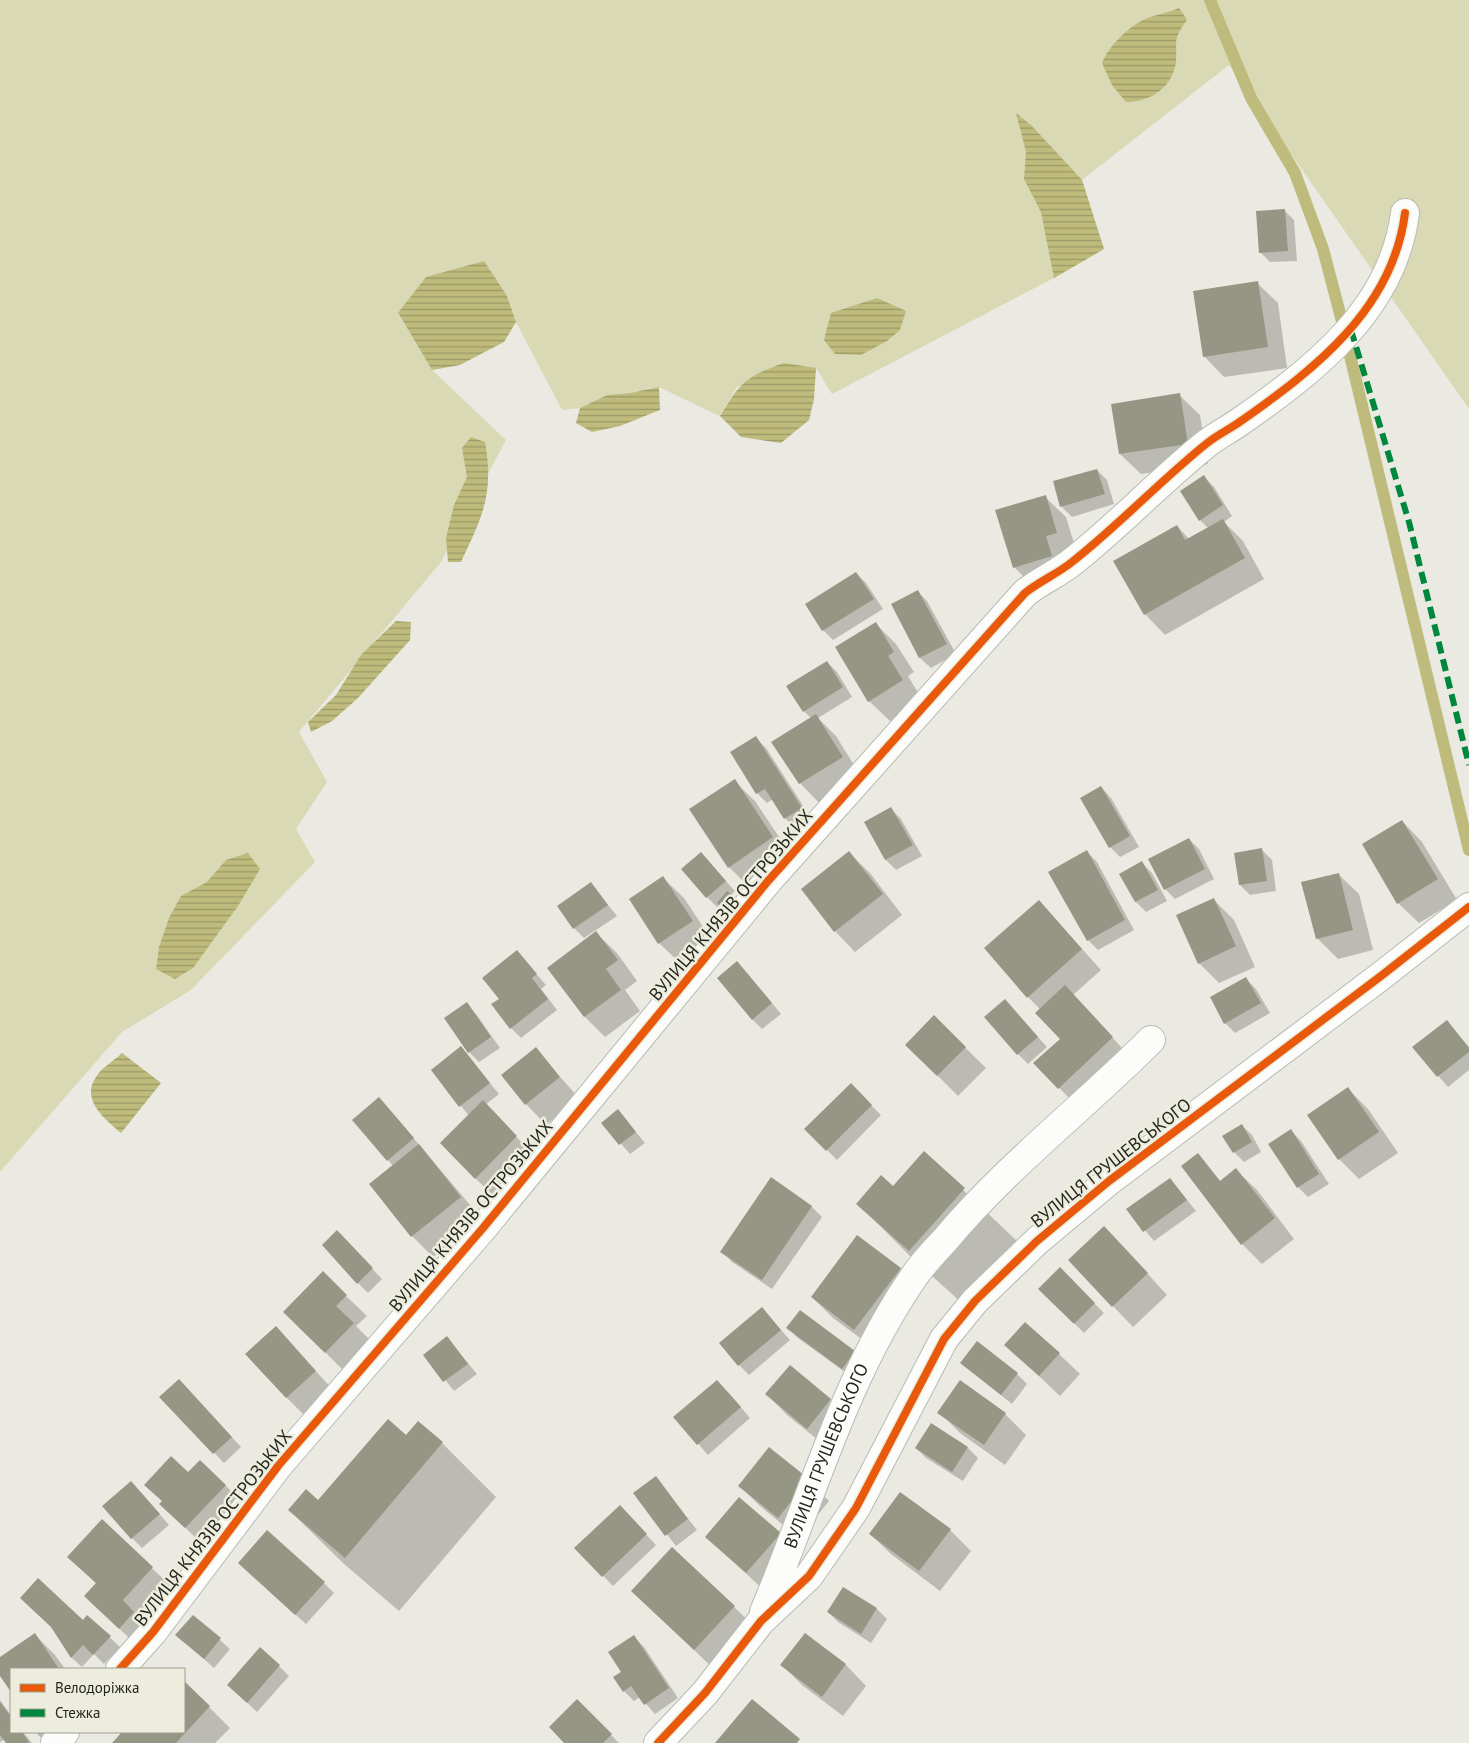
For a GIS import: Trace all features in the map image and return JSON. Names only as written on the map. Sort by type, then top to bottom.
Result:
[{"type":"street","name":"ВУЛИЦЯ КНЯЗІВ ОСТРОЗЬКИХ","points":[[121,1668],[153,1632],[278,1466],[483,1228],[768,881],[1025,593],[1073,562],[1207,443],[1241,421],[1325,356],[1352,330],[1396,257],[1402,239],[1405,214]]},
{"type":"street","name":"ВУЛИЦЯ ГРУШЕВСЬКОГО","points":[[658,1743],[705,1693],[761,1621],[809,1576],[856,1508],[940,1347],[975,1301],[1037,1241],[1109,1181],[1382,976],[1469,907]]},
{"type":"street","name":"ВУЛИЦЯ ГРУШЕВСЬКОГО","points":[[761,1621],[861,1368],[913,1277],[974,1205],[1059,1123],[1123,1068],[1151,1040]]},
{"type":"street","points":[[55,1743],[64,1733]]},
{"type":"green space","points":[[0,0],[1469,0],[1469,409],[1229,65],[1082,180],[1104,249],[1054,278],[832,394],[816,368],[737,387],[719,416],[659,387],[630,393],[607,395],[580,408],[562,410],[516,322],[507,296],[398,314],[432,370],[506,440],[441,562],[299,732],[327,782],[296,829],[315,862],[191,990],[122,1032],[0,1172]]},
{"type":"shaded area","points":[[1179,8],[1187,20],[1177,37],[1176,61],[1170,78],[1152,96],[1126,102],[1112,85],[1102,63],[1105,57],[1120,38],[1139,22]]},
{"type":"shaded area","points":[[1016,113],[1032,126],[1082,180],[1104,249],[1054,278],[1041,212],[1024,179],[1026,152]]},
{"type":"shaded area","points":[[484,261],[507,296],[516,322],[504,342],[460,365],[432,370],[398,313],[426,277]]},
{"type":"shaded area","points":[[877,298],[906,311],[900,330],[887,341],[861,355],[835,354],[824,340],[831,313]]},
{"type":"shaded area","points":[[784,363],[816,368],[814,399],[809,420],[781,443],[741,437],[720,416],[733,395],[746,382],[761,372]]},
{"type":"shaded area","points":[[659,387],[660,410],[620,426],[592,432],[576,423],[580,408],[607,395],[630,393]]},
{"type":"shaded area","points":[[471,437],[485,442],[488,476],[485,504],[461,562],[448,562],[446,538],[454,505],[467,477],[462,448]]},
{"type":"shaded area","points":[[396,621],[411,622],[410,640],[358,698],[332,721],[311,732],[308,722],[336,695],[361,655]]},
{"type":"shaded area","points":[[248,853],[260,869],[238,906],[193,968],[175,979],[156,969],[159,947],[169,918],[181,896],[207,882],[226,860]]},
{"type":"shaded area","points":[[122,1053],[161,1083],[121,1133],[102,1116],[91,1094],[92,1085],[98,1074]]},
{"type":"building","points":[[1285,209],[1288,251],[1259,253],[1256,211]]},
{"type":"building","points":[[1258,281],[1268,347],[1203,357],[1193,291]]},
{"type":"building","points":[[1180,393],[1188,444],[1119,454],[1111,404]]},
{"type":"building","points":[[1097,469],[1105,494],[1060,507],[1053,481]]},
{"type":"building","points":[[1204,475],[1223,505],[1199,521],[1180,491]]},
{"type":"building","points":[[1046,495],[1057,533],[1046,536],[1052,556],[1013,568],[995,510]]},
{"type":"building","points":[[1223,519],[1245,558],[1144,615],[1113,561],[1177,525],[1185,540]]},
{"type":"building","points":[[856,572],[874,599],[822,631],[805,604]]},
{"type":"building","points":[[918,590],[947,644],[919,658],[891,604]]},
{"type":"building","points":[[876,622],[894,652],[888,656],[903,680],[868,702],[835,647]]},
{"type":"building","points":[[827,661],[843,687],[803,712],[786,686]]},
{"type":"building","points":[[816,714],[843,757],[799,784],[771,742]]},
{"type":"building","points":[[756,736],[802,808],[784,819],[765,789],[756,794],[730,752]]},
{"type":"building","points":[[735,779],[773,837],[728,868],[689,809]]},
{"type":"building","points":[[1101,786],[1130,836],[1109,848],[1080,798]]},
{"type":"building","points":[[891,807],[913,845],[885,860],[864,822]]},
{"type":"building","points":[[1402,820],[1438,879],[1397,904],[1362,844]]},
{"type":"building","points":[[1189,838],[1205,869],[1164,890],[1148,859]]},
{"type":"building","points":[[1262,848],[1267,881],[1239,885],[1234,853]]},
{"type":"building","points":[[1087,850],[1125,920],[1087,941],[1048,872]]},
{"type":"building","points":[[849,851],[883,894],[834,932],[801,889]]},
{"type":"building","points":[[701,852],[726,881],[706,898],[681,869]]},
{"type":"building","points":[[1142,861],[1158,890],[1135,902],[1119,874]]},
{"type":"building","points":[[1339,873],[1353,930],[1316,939],[1301,882]]},
{"type":"building","points":[[663,876],[693,921],[658,944],[629,899]]},
{"type":"building","points":[[591,882],[608,905],[573,929],[557,906]]},
{"type":"building","points":[[727,891],[737,898],[728,911],[717,903]]},
{"type":"building","points":[[1214,898],[1236,946],[1198,964],[1176,915]]},
{"type":"building","points":[[1039,900],[1082,949],[1027,998],[984,948]]},
{"type":"building","points":[[596,931],[618,960],[606,969],[621,990],[584,1017],[547,968]]},
{"type":"building","points":[[517,950],[537,974],[532,978],[548,999],[510,1029],[491,1004],[499,999],[482,978]]},
{"type":"building","points":[[737,961],[772,1003],[752,1020],[717,978]]},
{"type":"building","points":[[1246,977],[1261,1003],[1224,1024],[1210,997]]},
{"type":"building","points":[[1065,985],[1113,1037],[1058,1089],[1033,1063],[1060,1039],[1035,1013]]},
{"type":"building","points":[[1005,999],[1038,1037],[1017,1055],[984,1017]]},
{"type":"building","points":[[467,1002],[491,1037],[468,1053],[444,1018]]},
{"type":"building","points":[[934,1015],[966,1047],[937,1076],[905,1045]]},
{"type":"building","points":[[1447,1020],[1469,1048],[1469,1052],[1437,1077],[1412,1047]]},
{"type":"building","points":[[461,1046],[490,1083],[459,1107],[431,1070]]},
{"type":"building","points":[[536,1047],[560,1077],[525,1105],[501,1075]]},
{"type":"building","points":[[851,1083],[872,1105],[826,1151],[804,1129]]},
{"type":"building","points":[[1348,1087],[1379,1132],[1338,1160],[1307,1115]]},
{"type":"building","points":[[379,1097],[414,1138],[387,1161],[352,1120]]},
{"type":"building","points":[[483,1100],[517,1136],[475,1179],[440,1143]]},
{"type":"building","points":[[618,1109],[636,1132],[619,1145],[601,1123]]},
{"type":"building","points":[[1242,1124],[1252,1142],[1233,1153],[1222,1136]]},
{"type":"building","points":[[1291,1129],[1319,1174],[1297,1188],[1268,1144]]},
{"type":"building","points":[[419,1144],[461,1197],[411,1237],[369,1184]]},
{"type":"building","points":[[924,1151],[965,1188],[909,1251],[856,1204],[881,1175],[893,1186]]},
{"type":"building","points":[[1198,1153],[1220,1181],[1236,1168],[1275,1218],[1241,1245],[1181,1166]]},
{"type":"building","points":[[771,1177],[812,1206],[762,1280],[720,1252]]},
{"type":"building","points":[[1170,1178],[1187,1200],[1143,1232],[1126,1209]]},
{"type":"building","points":[[1104,1226],[1148,1273],[1112,1307],[1068,1260]]},
{"type":"building","points":[[337,1230],[373,1268],[357,1284],[322,1245]]},
{"type":"building","points":[[857,1235],[901,1268],[854,1330],[811,1297]]},
{"type":"building","points":[[1060,1267],[1095,1303],[1074,1324],[1038,1289]]},
{"type":"building","points":[[323,1271],[347,1295],[336,1306],[354,1323],[325,1353],[283,1312]]},
{"type":"building","points":[[762,1307],[781,1330],[738,1366],[719,1343]]},
{"type":"building","points":[[800,1310],[855,1351],[842,1369],[786,1328]]},
{"type":"building","points":[[1025,1322],[1060,1353],[1039,1376],[1004,1345]]},
{"type":"building","points":[[276,1326],[316,1371],[286,1398],[245,1354]]},
{"type":"building","points":[[447,1336],[468,1364],[443,1382],[423,1355]]},
{"type":"building","points":[[977,1341],[1018,1373],[1001,1395],[960,1363]]},
{"type":"building","points":[[790,1365],[831,1399],[807,1429],[765,1394]]},
{"type":"building","points":[[179,1379],[232,1437],[213,1454],[159,1397]]},
{"type":"building","points":[[717,1380],[741,1407],[697,1445],[673,1417]]},
{"type":"building","points":[[960,1380],[1006,1413],[984,1445],[937,1413]]},
{"type":"building","points":[[388,1419],[406,1435],[418,1421],[443,1442],[345,1558],[288,1510],[306,1489],[318,1500]]},
{"type":"building","points":[[931,1423],[968,1447],[952,1472],[915,1448]]},
{"type":"building","points":[[769,1447],[809,1479],[778,1518],[738,1486]]},
{"type":"building","points":[[171,1456],[188,1472],[200,1460],[226,1485],[185,1528],[159,1504],[162,1501],[144,1485]]},
{"type":"building","points":[[656,1476],[688,1519],[665,1536],[633,1493]]},
{"type":"building","points":[[131,1481],[160,1514],[131,1539],[102,1506]]},
{"type":"building","points":[[900,1492],[951,1529],[919,1571],[869,1534]]},
{"type":"building","points":[[739,1497],[781,1533],[746,1573],[705,1537]]},
{"type":"building","points":[[620,1505],[647,1534],[602,1577],[574,1548]]},
{"type":"building","points":[[102,1519],[153,1567],[123,1600],[134,1612],[119,1629],[84,1596],[96,1583],[67,1557]]},
{"type":"building","points":[[267,1530],[325,1582],[295,1615],[238,1563]]},
{"type":"building","points":[[672,1547],[735,1606],[694,1650],[631,1591]]},
{"type":"building","points":[[38,1578],[83,1620],[87,1615],[111,1636],[93,1655],[83,1645],[71,1658],[51,1627],[20,1598]]},
{"type":"building","points":[[843,1587],[877,1608],[861,1634],[827,1612]]},
{"type":"building","points":[[193,1615],[221,1638],[204,1659],[175,1635]]},
{"type":"building","points":[[35,1633],[58,1668],[10,1668],[10,1691],[0,1676],[0,1657]]},
{"type":"building","points":[[805,1633],[846,1664],[822,1697],[780,1665]]},
{"type":"building","points":[[634,1635],[669,1688],[644,1705],[631,1686],[623,1692],[613,1677],[621,1672],[608,1652]]},
{"type":"building","points":[[260,1647],[280,1665],[247,1703],[227,1685]]},
{"type":"building","points":[[185,1682],[210,1706],[176,1743],[112,1743],[121,1733],[185,1733]]},
{"type":"building","points":[[577,1699],[612,1734],[603,1743],[564,1743],[549,1727]]},
{"type":"building","points":[[752,1699],[800,1739],[797,1743],[715,1743]]},
{"type":"building","points":[[0,1702],[10,1716],[10,1733],[23,1733],[29,1742],[6,1743],[0,1735]]},
{"type":"waterway","points":[[1210,0],[1251,98],[1295,173],[1323,249],[1343,325]]},
{"type":"waterway","points":[[1347,343],[1469,850]]},
{"type":"marked path","points":[[1351,330],[1409,522],[1469,765]]},
{"type":"cycle path","points":[[121,1668],[153,1632],[278,1466],[483,1228],[768,881],[1025,593],[1072,562],[1189,458],[1296,380],[1322,358],[1346,333],[1367,307],[1385,279],[1398,247],[1405,213]]},
{"type":"cycle path","points":[[658,1743],[705,1693],[761,1621],[809,1576],[856,1508],[944,1339],[975,1301],[1037,1241],[1109,1181],[1381,976],[1469,907]]}]
